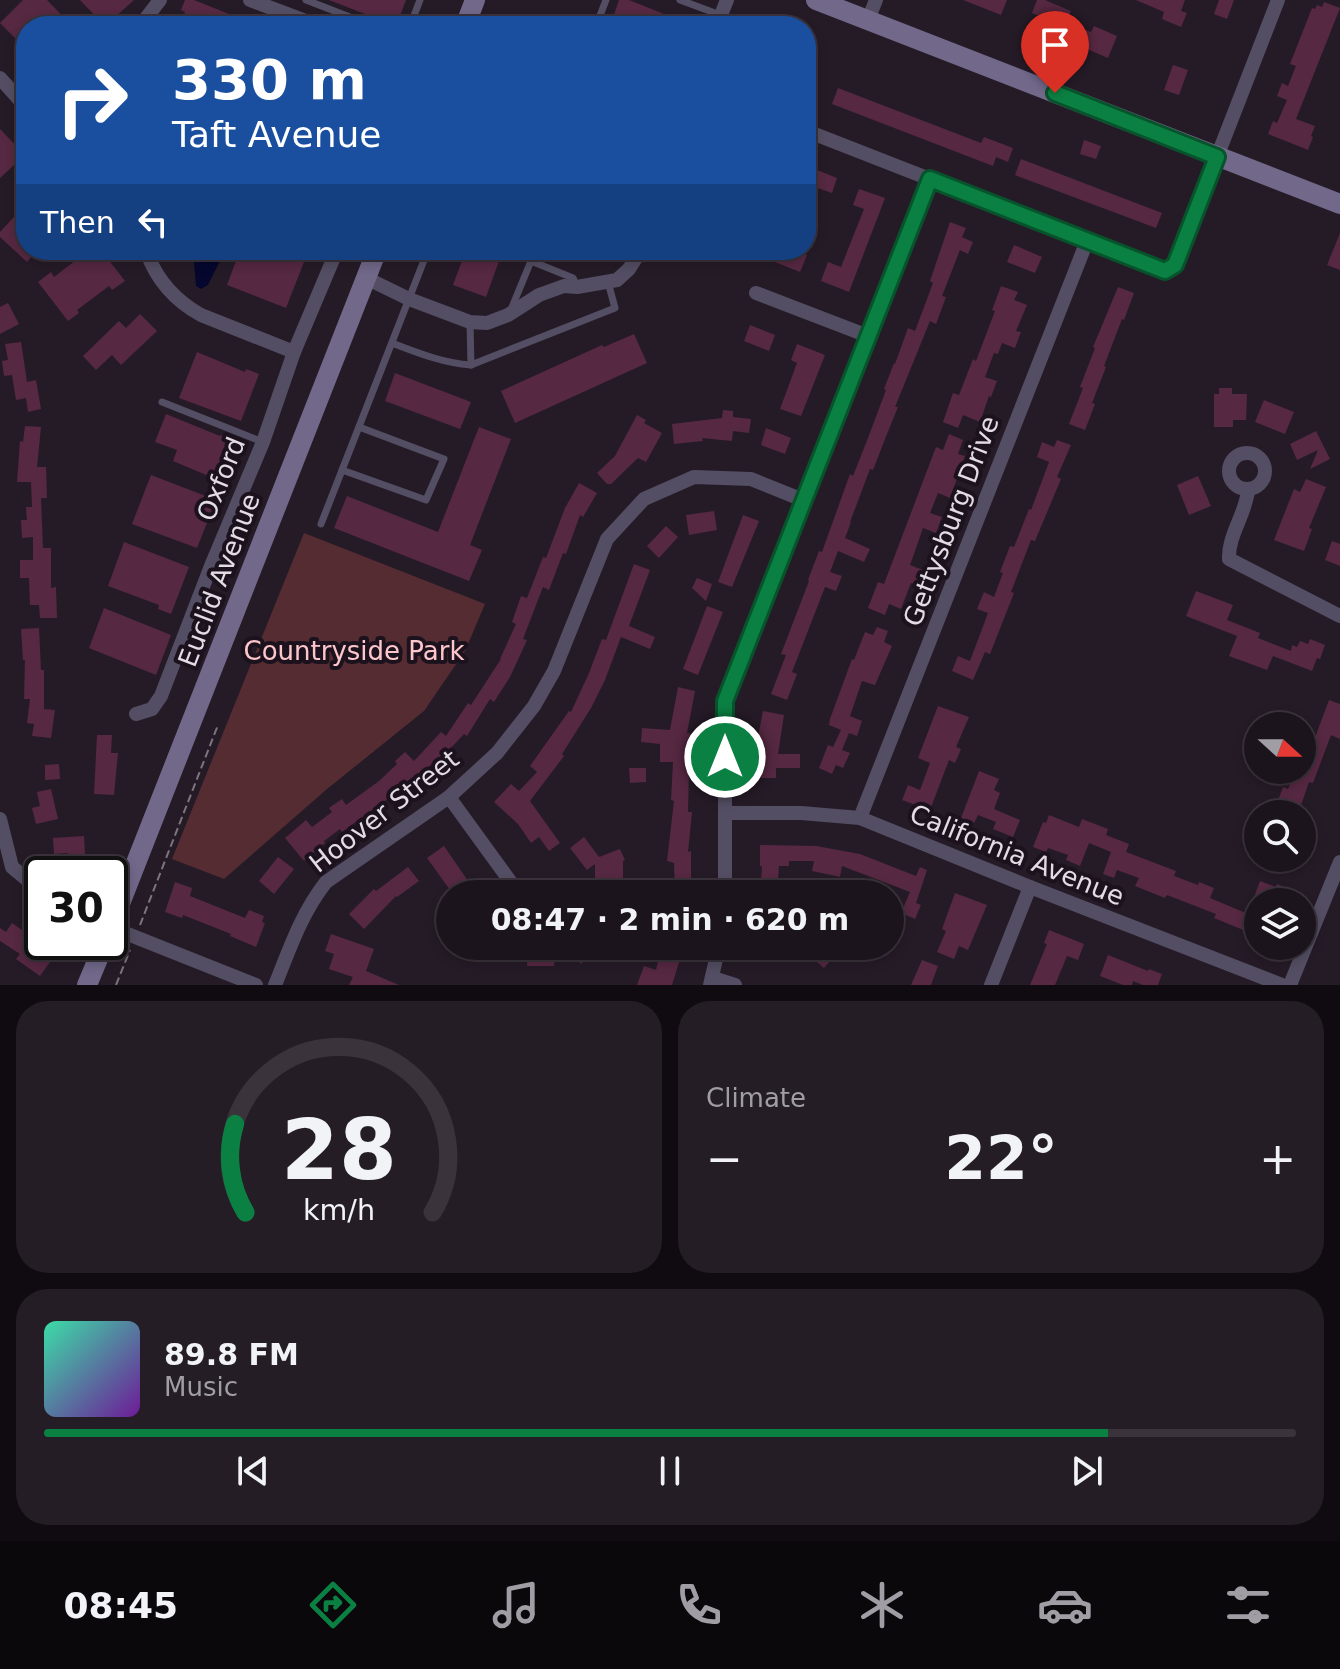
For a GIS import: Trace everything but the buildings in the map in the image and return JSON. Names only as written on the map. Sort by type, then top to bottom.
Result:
[{"type":"main road","points":[[816,0],[1340,204]]},
{"type":"main road","name":"Euclid Avenue","points":[[128,882],[373,260]]},
{"type":"main road","points":[[87,985],[97,960]]},
{"type":"street","points":[[148,16],[160,0]]},
{"type":"street","points":[[250,0],[292,16]]},
{"type":"street","points":[[868,20],[876,0]]},
{"type":"street","points":[[816,135],[1165,271],[1175,265],[1278,0]]},
{"type":"street","points":[[0,78],[16,96]]},
{"type":"street","points":[[725,880],[725,701],[930,179]]},
{"type":"street","name":"Gettysburg Drive","points":[[860,818],[1087,241]]},
{"type":"street","points":[[150,260],[170,294],[188,308],[294,352]]},
{"type":"street","name":"Oxford","points":[[136,714],[152,709],[161,696],[333,260]]},
{"type":"street","points":[[366,278],[409,299],[470,322],[487,323],[508,315],[539,295],[564,286],[577,287],[617,280],[635,260]]},
{"type":"street","points":[[756,293],[868,336]]},
{"type":"street","name":"Hoover Street","points":[[275,985],[300,920],[326,882],[449,797],[497,753],[534,706],[554,671],[607,539],[644,499],[694,477],[751,479],[803,500]]},
{"type":"street","points":[[1248,490],[1228,548],[1229,559],[1340,616]]},
{"type":"street","points":[[449,797],[509,880]]},
{"type":"street","name":"California Avenue","points":[[725,813],[801,813],[860,818],[1282,985]]},
{"type":"street","points":[[0,819],[12,867],[24,877]]},
{"type":"street","points":[[1290,985],[1340,862]]},
{"type":"street","points":[[0,877],[12,867]]},
{"type":"street","points":[[991,985],[1030,887]]},
{"type":"street","points":[[128,934],[256,985]]},
{"type":"street","points":[[716,960],[712,982],[735,985]]},
{"type":"lane","points":[[306,0],[347,16]]},
{"type":"lane","points":[[680,0],[711,16]]},
{"type":"lane","points":[[321,524],[424,260]]},
{"type":"lane","points":[[508,315],[531,261],[573,278],[577,287]]},
{"type":"lane","points":[[392,343],[423,355],[471,365],[615,308],[608,282]]},
{"type":"lane","points":[[470,322],[471,365]]},
{"type":"lane","points":[[162,402],[263,442]]},
{"type":"lane","points":[[342,470],[426,500],[444,459],[359,427]]},
{"type":"path","points":[[116,985],[218,725]]},
{"type":"green space","name":"Countryside Park","points":[[304,533],[485,604],[465,651],[424,711],[327,789],[224,879],[172,859]]},
{"type":"water","points":[[173,260],[220,260],[208,285],[201,289],[196,286],[194,262]]},
{"type":"route","points":[[725,757],[725,701],[930,179],[1165,271],[1175,265],[1217,157],[1055,93]]}]
